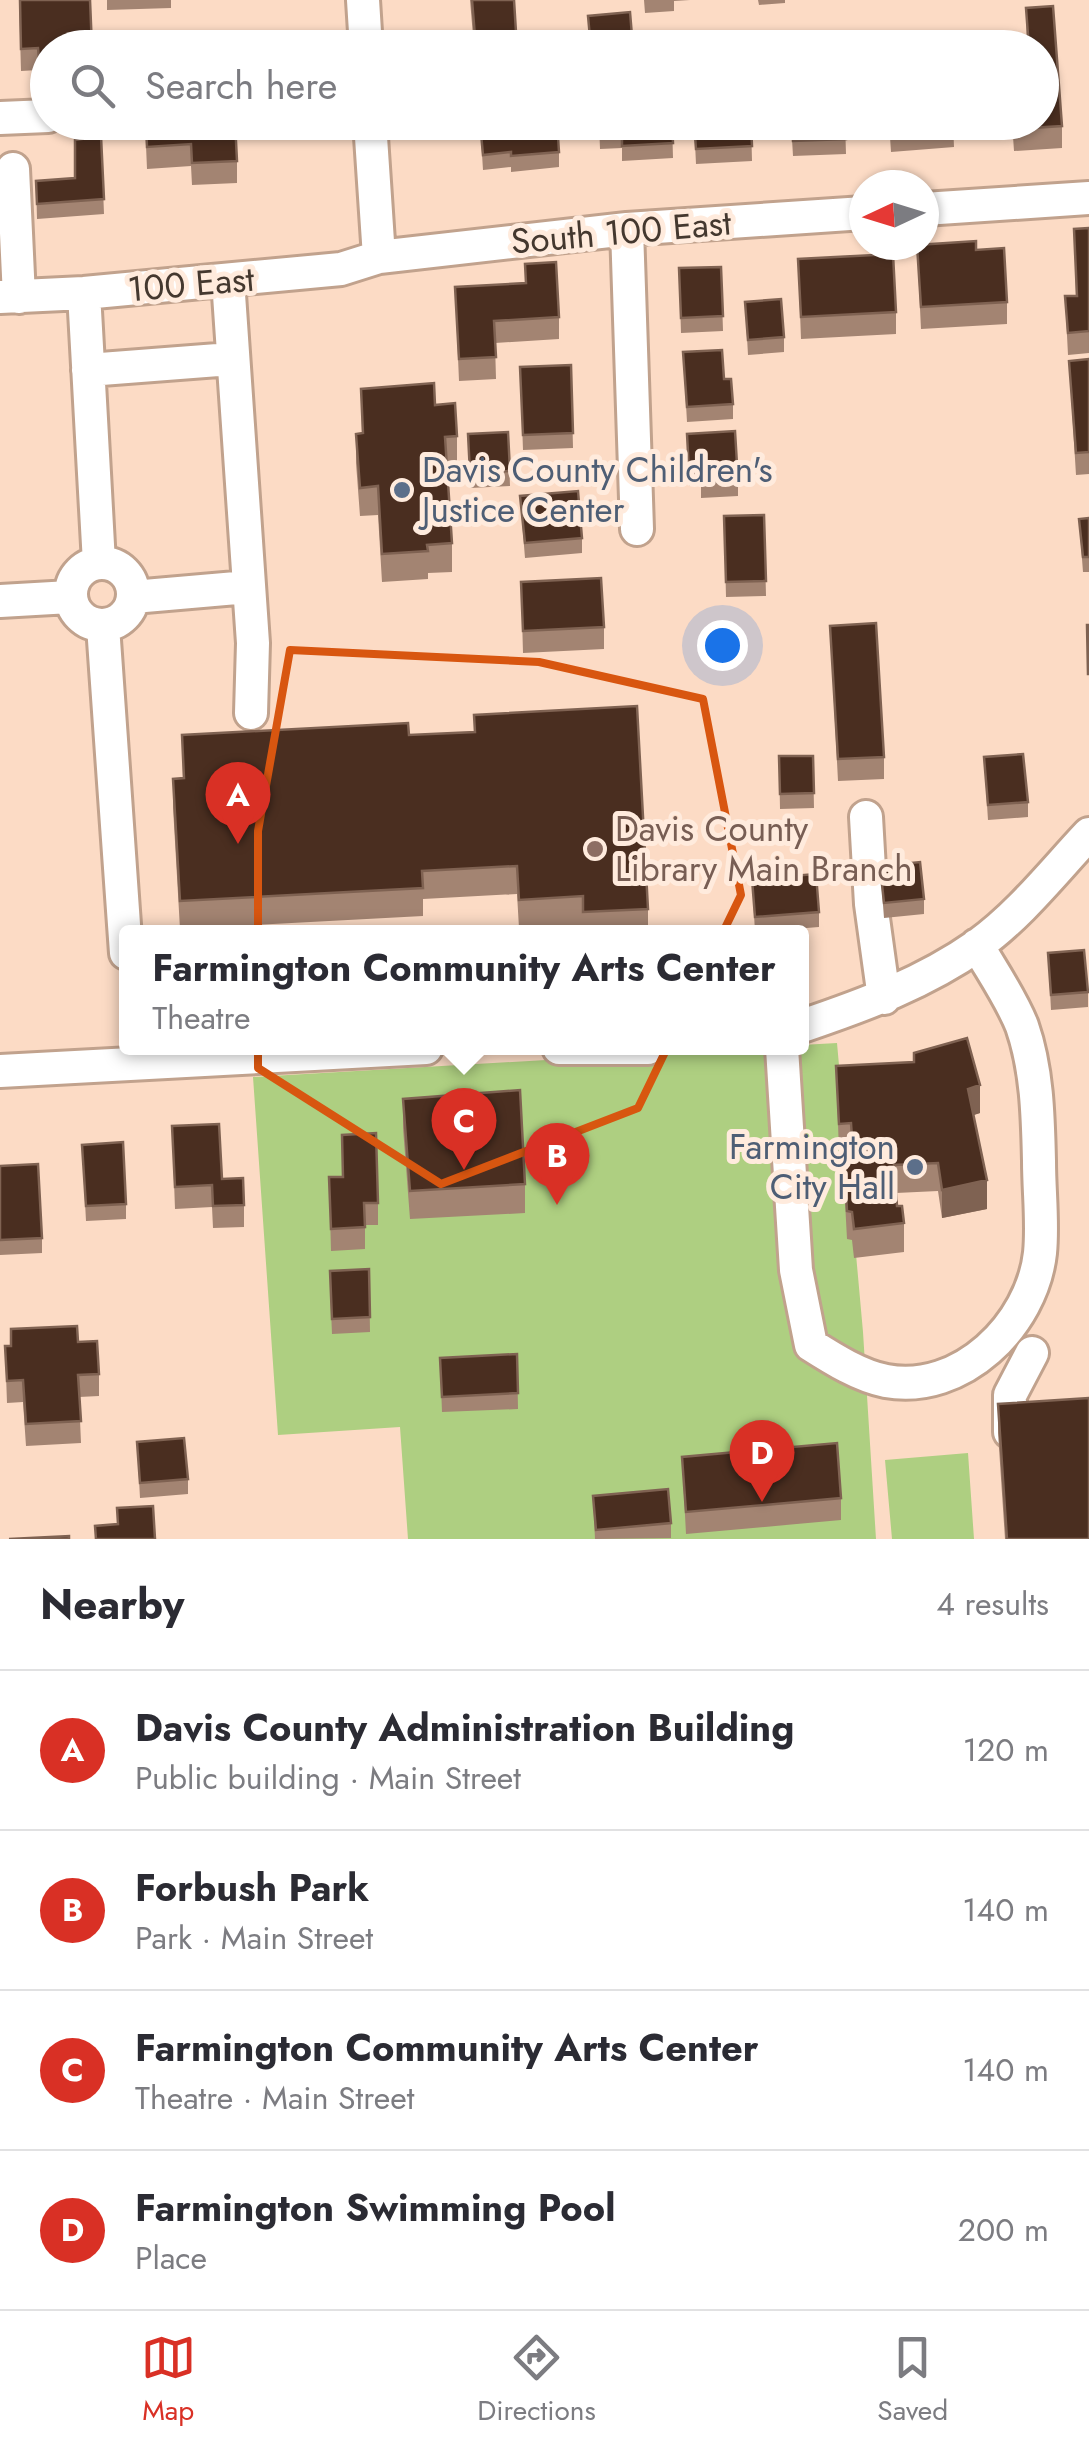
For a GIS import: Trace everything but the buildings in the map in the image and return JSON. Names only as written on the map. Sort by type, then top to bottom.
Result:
[{"type":"street","points":[[363,0],[365,30]]},
{"type":"street","points":[[0,118],[30,117]]},
{"type":"street","points":[[371,140],[379,257]]},
{"type":"street","points":[[9,297],[12,169]]},
{"type":"street","points":[[939,208],[1089,198]]},
{"type":"street","name":"South 100 East","points":[[379,257],[627,229],[849,214]]},
{"type":"street","points":[[627,229],[638,530]]},
{"type":"street","name":"100 East","points":[[9,297],[84,294],[341,269],[379,257]]},
{"type":"street","points":[[228,280],[253,643],[252,713]]},
{"type":"street","points":[[84,294],[99,563]]},
{"type":"street","points":[[88,370],[232,359]]},
{"type":"street","points":[[108,563],[130,579],[133,597],[127,614],[103,626],[78,615],[70,597],[81,570],[108,563]]},
{"type":"street","points":[[133,597],[248,587]]},
{"type":"street","points":[[0,601],[70,597]]},
{"type":"street","points":[[103,626],[124,925]]},
{"type":"street","points":[[866,817],[870,904],[884,998]]},
{"type":"street","points":[[809,1024],[884,998],[977,945],[1038,889],[1089,834]]},
{"type":"street","points":[[782,1055],[796,1270],[810,1345],[888,1381],[944,1378],[970,1364],[1012,1324],[1023,1306],[1040,1254],[1038,1098],[1022,1025],[977,945]]},
{"type":"street","points":[[0,1071],[134,1055]]},
{"type":"street","points":[[1010,1432],[1010,1395],[1032,1353]]},
{"type":"highlighted area","points":[[290,650],[539,662],[703,699],[741,895],[638,1108],[441,1184],[258,1068],[258,831]]},
{"type":"green space","points":[[837,1043],[863,1332],[876,1539],[408,1539],[400,1427],[278,1435],[253,1077],[631,1055],[809,1055],[809,1045]]},
{"type":"green space","points":[[968,1453],[974,1539],[892,1539],[885,1460]]},
{"type":"place","name":"Davis County Children's Justice Center","points":[[402,490]]},
{"type":"place","name":"Davis County Administration Building","points":[[238,844]]},
{"type":"place","name":"Davis County Library Main Branch","points":[[595,849]]},
{"type":"place","name":"Farmington City Hall","points":[[915,1167]]},
{"type":"place","name":"Farmington Community Arts Center","points":[[464,1170]]},
{"type":"place","name":"Forbush Park","points":[[557,1205]]},
{"type":"place","name":"Farmington Swimming Pool","points":[[762,1502]]}]
